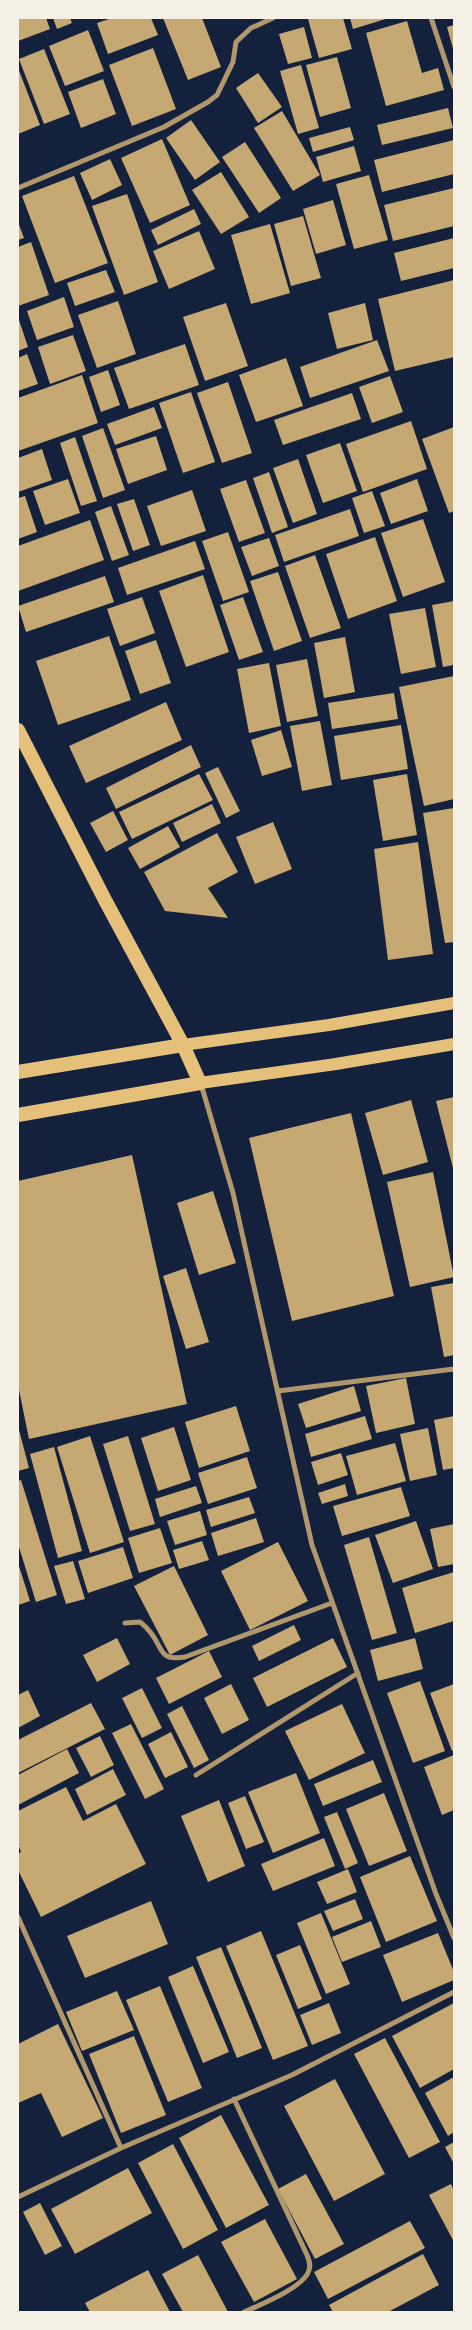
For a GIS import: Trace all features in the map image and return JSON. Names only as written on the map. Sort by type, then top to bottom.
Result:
[{"type":"highway","points":[[18,730],[105,900],[183,1045],[200,1083],[18,1115]]},
{"type":"highway","points":[[18,1072],[183,1045]]},
{"type":"main road","points":[[183,1045],[329,1025],[454,1003]]},
{"type":"main road","points":[[200,1083],[336,1064],[454,1044]]},
{"type":"street","points":[[18,188],[164,127],[208,102],[217,95],[233,62],[236,42],[251,28],[274,18]]},
{"type":"street","points":[[431,18],[454,86]]},
{"type":"street","points":[[200,1083],[233,1193],[312,1545],[436,1894],[454,1938]]},
{"type":"street","points":[[278,1391],[454,1369]]},
{"type":"street","points":[[125,1623],[140,1622],[151,1633],[162,1654],[173,1659],[185,1657],[332,1603]]},
{"type":"street","points":[[196,1774],[358,1673]]},
{"type":"street","points":[[18,1917],[121,2148]]},
{"type":"street","points":[[18,2197],[121,2148],[292,2075],[454,1992]]},
{"type":"street","points":[[234,2099],[310,2265],[309,2272],[299,2284],[244,2312]]},
{"type":"building","points":[[18,18],[46,18],[50,29],[18,41]]},
{"type":"building","points":[[53,18],[70,18],[72,23],[57,29]]},
{"type":"building","points":[[112,18],[151,18],[158,35],[108,54],[97,23]]},
{"type":"building","points":[[163,18],[202,18],[221,67],[188,80]]},
{"type":"building","points":[[343,18],[352,49],[319,58],[308,19]]},
{"type":"building","points":[[350,18],[389,18],[353,29]]},
{"type":"building","points":[[407,21],[422,73],[438,68],[444,90],[386,106],[366,33]]},
{"type":"building","points":[[454,25],[454,52],[447,27]]},
{"type":"building","points":[[304,27],[312,58],[288,64],[279,34]]},
{"type":"building","points":[[88,30],[104,71],[65,86],[49,46]]},
{"type":"building","points":[[153,48],[176,109],[132,126],[109,65]]},
{"type":"building","points":[[44,49],[70,114],[44,124],[19,59]]},
{"type":"building","points":[[337,57],[351,108],[320,117],[306,65]]},
{"type":"building","points":[[301,65],[319,128],[298,134],[280,71]]},
{"type":"building","points":[[18,68],[40,125],[18,134]]},
{"type":"building","points":[[258,73],[282,107],[258,123],[236,88]]},
{"type":"building","points":[[103,79],[116,114],[81,128],[68,92]]},
{"type":"building","points":[[448,108],[453,128],[382,145],[377,125]]},
{"type":"building","points":[[282,111],[320,175],[293,191],[254,128]]},
{"type":"building","points":[[191,120],[220,162],[195,180],[166,138]]},
{"type":"building","points":[[350,127],[354,140],[313,152],[309,138]]},
{"type":"building","points":[[162,139],[190,205],[150,223],[121,158]]},
{"type":"building","points":[[454,140],[454,174],[382,192],[374,160]]},
{"type":"building","points":[[245,142],[281,198],[259,213],[222,157]]},
{"type":"building","points":[[354,146],[361,171],[323,182],[316,157]]},
{"type":"building","points":[[110,159],[122,185],[92,200],[80,173]]},
{"type":"building","points":[[221,172],[249,217],[221,234],[192,190]]},
{"type":"building","points":[[369,175],[388,240],[354,249],[336,184]]},
{"type":"building","points":[[74,176],[108,263],[55,283],[22,196]]},
{"type":"building","points":[[454,188],[454,226],[393,241],[384,205]]},
{"type":"building","points":[[127,194],[158,282],[124,295],[92,206]]},
{"type":"building","points":[[333,200],[346,245],[316,254],[303,209]]},
{"type":"building","points":[[194,209],[201,224],[158,245],[151,230]]},
{"type":"building","points":[[303,216],[321,278],[291,286],[274,224]]},
{"type":"building","points":[[18,222],[24,238],[18,240]]},
{"type":"building","points":[[270,224],[290,293],[251,304],[231,235]]},
{"type":"building","points":[[199,231],[215,269],[169,289],[153,251]]},
{"type":"building","points":[[454,238],[454,268],[401,281],[394,253]]},
{"type":"building","points":[[31,242],[49,295],[18,306],[18,247]]},
{"type":"building","points":[[106,270],[115,292],[75,306],[67,283]]},
{"type":"building","points":[[454,280],[454,357],[395,371],[378,299]]},
{"type":"building","points":[[64,297],[74,327],[37,340],[27,311]]},
{"type":"building","points":[[118,301],[136,354],[97,368],[78,315]]},
{"type":"building","points":[[226,303],[248,366],[205,381],[183,317]]},
{"type":"building","points":[[365,303],[373,340],[337,349],[328,313]]},
{"type":"building","points":[[18,317],[28,347],[18,351]]},
{"type":"building","points":[[73,335],[86,371],[50,384],[38,347]]},
{"type":"building","points":[[377,340],[389,371],[310,398],[300,367]]},
{"type":"building","points":[[185,344],[199,385],[129,409],[114,368]]},
{"type":"building","points":[[27,354],[38,384],[18,391],[18,358]]},
{"type":"building","points":[[286,358],[303,406],[256,422],[239,375]]},
{"type":"building","points":[[108,370],[120,405],[101,412],[89,377]]},
{"type":"building","points":[[82,375],[98,423],[18,451],[18,398]]},
{"type":"building","points":[[390,376],[403,412],[372,423],[359,387]]},
{"type":"building","points":[[228,382],[252,453],[222,463],[197,393]]},
{"type":"building","points":[[191,392],[215,462],[183,473],[159,403]]},
{"type":"building","points":[[352,393],[361,419],[283,445],[274,420]]},
{"type":"building","points":[[154,407],[162,428],[115,445],[107,424]]},
{"type":"building","points":[[411,421],[427,469],[363,492],[346,444]]},
{"type":"building","points":[[454,427],[454,511],[449,513],[422,439]]},
{"type":"building","points":[[103,428],[125,490],[103,498],[82,436]]},
{"type":"building","points":[[156,436],[167,470],[128,484],[116,449]]},
{"type":"building","points":[[75,437],[97,501],[81,506],[60,443]]},
{"type":"building","points":[[340,443],[357,491],[323,503],[306,455]]},
{"type":"building","points":[[42,449],[52,480],[18,492],[18,458]]},
{"type":"building","points":[[298,459],[317,514],[293,523],[273,468]]},
{"type":"building","points":[[269,472],[288,527],[272,533],[253,478]]},
{"type":"building","points":[[68,479],[80,513],[45,525],[33,491]]},
{"type":"building","points":[[417,479],[428,511],[391,524],[380,493]]},
{"type":"building","points":[[246,480],[265,533],[239,542],[220,489]]},
{"type":"building","points":[[192,490],[206,531],[161,546],[147,506]]},
{"type":"building","points":[[372,491],[385,526],[364,533],[352,498]]},
{"type":"building","points":[[25,496],[37,532],[18,539],[18,498]]},
{"type":"building","points":[[134,499],[150,545],[133,551],[117,504]]},
{"type":"building","points":[[111,506],[129,555],[112,561],[95,512]]},
{"type":"building","points":[[350,509],[359,536],[284,562],[275,535]]},
{"type":"building","points":[[423,519],[445,582],[403,597],[381,533]]},
{"type":"building","points":[[90,520],[104,560],[18,591],[18,546]]},
{"type":"building","points":[[228,532],[249,592],[223,601],[202,541]]},
{"type":"building","points":[[375,537],[397,601],[348,619],[326,554]]},
{"type":"building","points":[[269,538],[279,566],[252,576],[241,547]]},
{"type":"building","points":[[195,541],[205,569],[127,595],[118,568]]},
{"type":"building","points":[[315,555],[341,628],[310,638],[285,566]]},
{"type":"building","points":[[278,572],[302,641],[274,651],[250,581]]},
{"type":"building","points":[[203,575],[229,652],[186,667],[159,591]]},
{"type":"building","points":[[105,576],[114,602],[26,632],[18,606]]},
{"type":"building","points":[[142,597],[155,633],[120,646],[107,609]]},
{"type":"building","points":[[243,597],[263,652],[239,660],[220,605]]},
{"type":"building","points":[[454,601],[454,665],[443,667],[432,605]]},
{"type":"building","points":[[425,608],[436,667],[401,674],[389,614]]},
{"type":"building","points":[[109,636],[131,700],[58,725],[36,661]]},
{"type":"building","points":[[345,637],[355,692],[324,698],[314,643]]},
{"type":"building","points":[[156,640],[171,683],[140,694],[125,651]]},
{"type":"building","points":[[307,659],[318,716],[287,722],[276,665]]},
{"type":"building","points":[[269,663],[281,726],[249,733],[237,669]]},
{"type":"building","points":[[454,676],[454,799],[424,806],[399,687]]},
{"type":"building","points":[[394,693],[398,719],[332,729],[328,703]]},
{"type":"building","points":[[166,702],[182,740],[86,783],[69,746]]},
{"type":"building","points":[[320,721],[332,785],[302,791],[290,726]]},
{"type":"building","points":[[401,725],[408,769],[341,780],[334,736]]},
{"type":"building","points":[[281,730],[292,767],[262,776],[251,740]]},
{"type":"building","points":[[191,745],[201,767],[116,809],[106,788]]},
{"type":"building","points":[[218,767],[240,811],[226,818],[205,773]]},
{"type":"building","points":[[199,774],[213,800],[132,839],[119,812]]},
{"type":"building","points":[[407,774],[417,835],[383,841],[373,780]]},
{"type":"building","points":[[212,804],[221,823],[182,842],[173,823]]},
{"type":"building","points":[[454,808],[454,942],[445,943],[423,813]]},
{"type":"building","points":[[113,811],[128,840],[106,852],[90,823]]},
{"type":"building","points":[[273,822],[292,869],[255,884],[236,837]]},
{"type":"building","points":[[168,826],[180,847],[140,869],[128,848]]},
{"type":"building","points":[[217,833],[238,872],[208,888],[228,918],[165,911],[144,872]]},
{"type":"building","points":[[418,842],[433,954],[388,960],[374,849]]},
{"type":"building","points":[[454,1097],[454,1172],[436,1101]]},
{"type":"building","points":[[411,1100],[428,1162],[383,1175],[365,1113]]},
{"type":"building","points":[[351,1113],[394,1296],[292,1321],[249,1138]]},
{"type":"building","points":[[132,1155],[187,1404],[29,1439],[18,1385],[18,1181]]},
{"type":"building","points":[[433,1172],[454,1277],[410,1287],[387,1182]]},
{"type":"building","points":[[213,1191],[236,1263],[199,1275],[177,1203]]},
{"type":"building","points":[[186,1268],[209,1342],[186,1349],[163,1276]]},
{"type":"building","points":[[454,1283],[454,1355],[444,1357],[431,1287]]},
{"type":"building","points":[[406,1378],[415,1424],[376,1433],[366,1386]]},
{"type":"building","points":[[354,1386],[361,1411],[306,1428],[298,1404]]},
{"type":"building","points":[[236,1406],[250,1451],[199,1468],[185,1422]]},
{"type":"building","points":[[365,1416],[372,1439],[311,1457],[305,1434]]},
{"type":"building","points":[[454,1416],[454,1468],[443,1470],[434,1420]]},
{"type":"building","points":[[18,1426],[29,1468],[18,1471]]},
{"type":"building","points":[[174,1427],[191,1480],[158,1491],[141,1438]]},
{"type":"building","points":[[428,1428],[437,1475],[410,1481],[400,1434]]},
{"type":"building","points":[[90,1436],[124,1542],[90,1553],[57,1447]]},
{"type":"building","points":[[128,1436],[155,1524],[130,1531],[103,1444]]},
{"type":"building","points":[[395,1443],[406,1481],[357,1495],[346,1456]]},
{"type":"building","points":[[54,1447],[82,1551],[58,1558],[30,1454]]},
{"type":"building","points":[[341,1453],[348,1475],[318,1485],[311,1462]]},
{"type":"building","points":[[247,1457],[257,1488],[208,1504],[198,1473]]},
{"type":"building","points":[[21,1480],[57,1595],[36,1602],[18,1544],[18,1481]]},
{"type":"building","points":[[345,1484],[348,1496],[322,1504],[318,1493]]},
{"type":"building","points":[[196,1486],[202,1503],[160,1517],[155,1499]]},
{"type":"building","points":[[401,1487],[410,1516],[342,1536],[333,1506]]},
{"type":"building","points":[[249,1497],[255,1513],[211,1527],[206,1510]]},
{"type":"building","points":[[200,1511],[207,1535],[175,1545],[167,1521]]},
{"type":"building","points":[[256,1518],[264,1542],[218,1556],[211,1533]]},
{"type":"building","points":[[416,1521],[433,1569],[393,1583],[375,1535]]},
{"type":"building","points":[[454,1524],[454,1564],[438,1567],[430,1529]]},
{"type":"building","points":[[160,1528],[172,1563],[139,1573],[128,1538]]},
{"type":"building","points":[[369,1537],[397,1633],[372,1640],[344,1545]]},
{"type":"building","points":[[202,1541],[209,1560],[179,1569],[173,1550]]},
{"type":"building","points":[[278,1542],[308,1601],[250,1630],[221,1571]]},
{"type":"building","points":[[123,1547],[133,1578],[88,1593],[78,1561]]},
{"type":"building","points":[[73,1561],[85,1599],[66,1604],[54,1566]]},
{"type":"building","points":[[18,1563],[30,1601],[18,1605]]},
{"type":"building","points":[[174,1566],[208,1635],[170,1655],[134,1586]]},
{"type":"building","points":[[454,1572],[454,1621],[415,1633],[402,1588]]},
{"type":"building","points":[[294,1625],[301,1640],[259,1661],[252,1646]]},
{"type":"building","points":[[117,1638],[130,1664],[97,1682],[83,1655]]},
{"type":"building","points":[[333,1638],[347,1667],[267,1707],[253,1678]]},
{"type":"building","points":[[415,1638],[423,1669],[378,1681],[370,1650]]},
{"type":"building","points":[[209,1651],[222,1677],[169,1704],[156,1678]]},
{"type":"building","points":[[420,1681],[445,1751],[413,1763],[387,1693]]},
{"type":"building","points":[[231,1684],[249,1720],[222,1734],[204,1698]]},
{"type":"building","points":[[454,1684],[454,1750],[452,1751],[430,1693]]},
{"type":"building","points":[[142,1688],[162,1728],[142,1738],[122,1698]]},
{"type":"building","points":[[28,1690],[40,1716],[18,1728],[18,1695]]},
{"type":"building","points":[[91,1703],[105,1729],[18,1773],[18,1740]]},
{"type":"building","points":[[342,1704],[365,1753],[309,1780],[285,1731]]},
{"type":"building","points":[[182,1706],[209,1760],[194,1768],[167,1714]]},
{"type":"building","points":[[131,1724],[164,1789],[145,1799],[112,1733]]},
{"type":"building","points":[[171,1732],[188,1767],[165,1778],[148,1744]]},
{"type":"building","points":[[100,1736],[114,1765],[91,1777],[76,1748]]},
{"type":"building","points":[[67,1749],[79,1773],[18,1805],[18,1775]]},
{"type":"building","points":[[454,1755],[454,1810],[442,1815],[424,1767]]},
{"type":"building","points":[[373,1760],[382,1782],[323,1806],[314,1784]]},
{"type":"building","points":[[113,1769],[126,1795],[87,1815],[75,1789]]},
{"type":"building","points":[[296,1773],[320,1833],[273,1853],[248,1792]]},
{"type":"building","points":[[66,1787],[83,1821],[116,1804],[146,1864],[41,1917],[18,1870],[18,1854],[21,1852],[18,1844],[18,1811]]},
{"type":"building","points":[[384,1793],[407,1851],[369,1866],[346,1809]]},
{"type":"building","points":[[245,1796],[264,1842],[246,1849],[228,1803]]},
{"type":"building","points":[[219,1800],[245,1866],[208,1882],[181,1816]]},
{"type":"building","points":[[337,1812],[358,1863],[345,1869],[324,1817]]},
{"type":"building","points":[[324,1838],[335,1866],[273,1891],[261,1864]]},
{"type":"building","points":[[410,1856],[437,1921],[386,1942],[360,1877]]},
{"type":"building","points":[[348,1869],[357,1892],[327,1904],[317,1882]]},
{"type":"building","points":[[355,1899],[363,1919],[333,1931],[324,1911]]},
{"type":"building","points":[[151,1901],[168,1944],[85,1978],[67,1936]]},
{"type":"building","points":[[321,1913],[350,1984],[326,1994],[297,1923]]},
{"type":"building","points":[[371,1921],[381,1947],[342,1962],[332,1937]]},
{"type":"building","points":[[261,1931],[308,2046],[273,2060],[226,1946]]},
{"type":"building","points":[[438,1933],[454,1972],[454,1980],[402,2002],[383,1955]]},
{"type":"building","points":[[300,1945],[322,1999],[298,2009],[276,1955]]},
{"type":"building","points":[[221,1947],[262,2048],[237,2058],[196,1957]]},
{"type":"building","points":[[193,1966],[229,2052],[203,2063],[168,1977]]},
{"type":"building","points":[[160,1986],[202,2088],[168,2102],[126,2000]]},
{"type":"building","points":[[117,1991],[134,2030],[82,2051],[66,2012]]},
{"type":"building","points":[[329,2003],[341,2033],[312,2045],[300,2015]]},
{"type":"building","points":[[454,2003],[454,2069],[420,2088],[392,2036]]},
{"type":"building","points":[[58,2024],[103,2118],[62,2137],[41,2093],[18,2103],[18,2044]]},
{"type":"building","points":[[134,2036],[166,2115],[121,2133],[89,2054]]},
{"type":"building","points":[[385,2038],[440,2142],[409,2158],[354,2054]]},
{"type":"building","points":[[454,2077],[454,2132],[448,2136],[425,2093]]},
{"type":"building","points":[[335,2079],[385,2174],[334,2201],[284,2106]]},
{"type":"building","points":[[221,2115],[269,2205],[226,2228],[179,2138]]},
{"type":"building","points":[[454,2142],[454,2164],[445,2147]]},
{"type":"building","points":[[173,2144],[218,2230],[183,2249],[138,2163]]},
{"type":"building","points":[[128,2168],[152,2213],[75,2254],[51,2209]]},
{"type":"building","points":[[306,2174],[344,2244],[315,2259],[278,2189]]},
{"type":"building","points":[[451,2184],[454,2191],[454,2242],[429,2195]]},
{"type":"building","points":[[40,2203],[62,2246],[45,2255],[23,2212]]},
{"type":"building","points":[[265,2219],[297,2279],[254,2302],[221,2242]]},
{"type":"building","points":[[410,2221],[425,2248],[328,2299],[314,2272]]},
{"type":"building","points":[[423,2254],[439,2285],[388,2312],[333,2312],[329,2305]]},
{"type":"building","points":[[198,2255],[228,2312],[183,2312],[162,2274]]},
{"type":"building","points":[[148,2270],[170,2312],[90,2312],[85,2303]]}]
